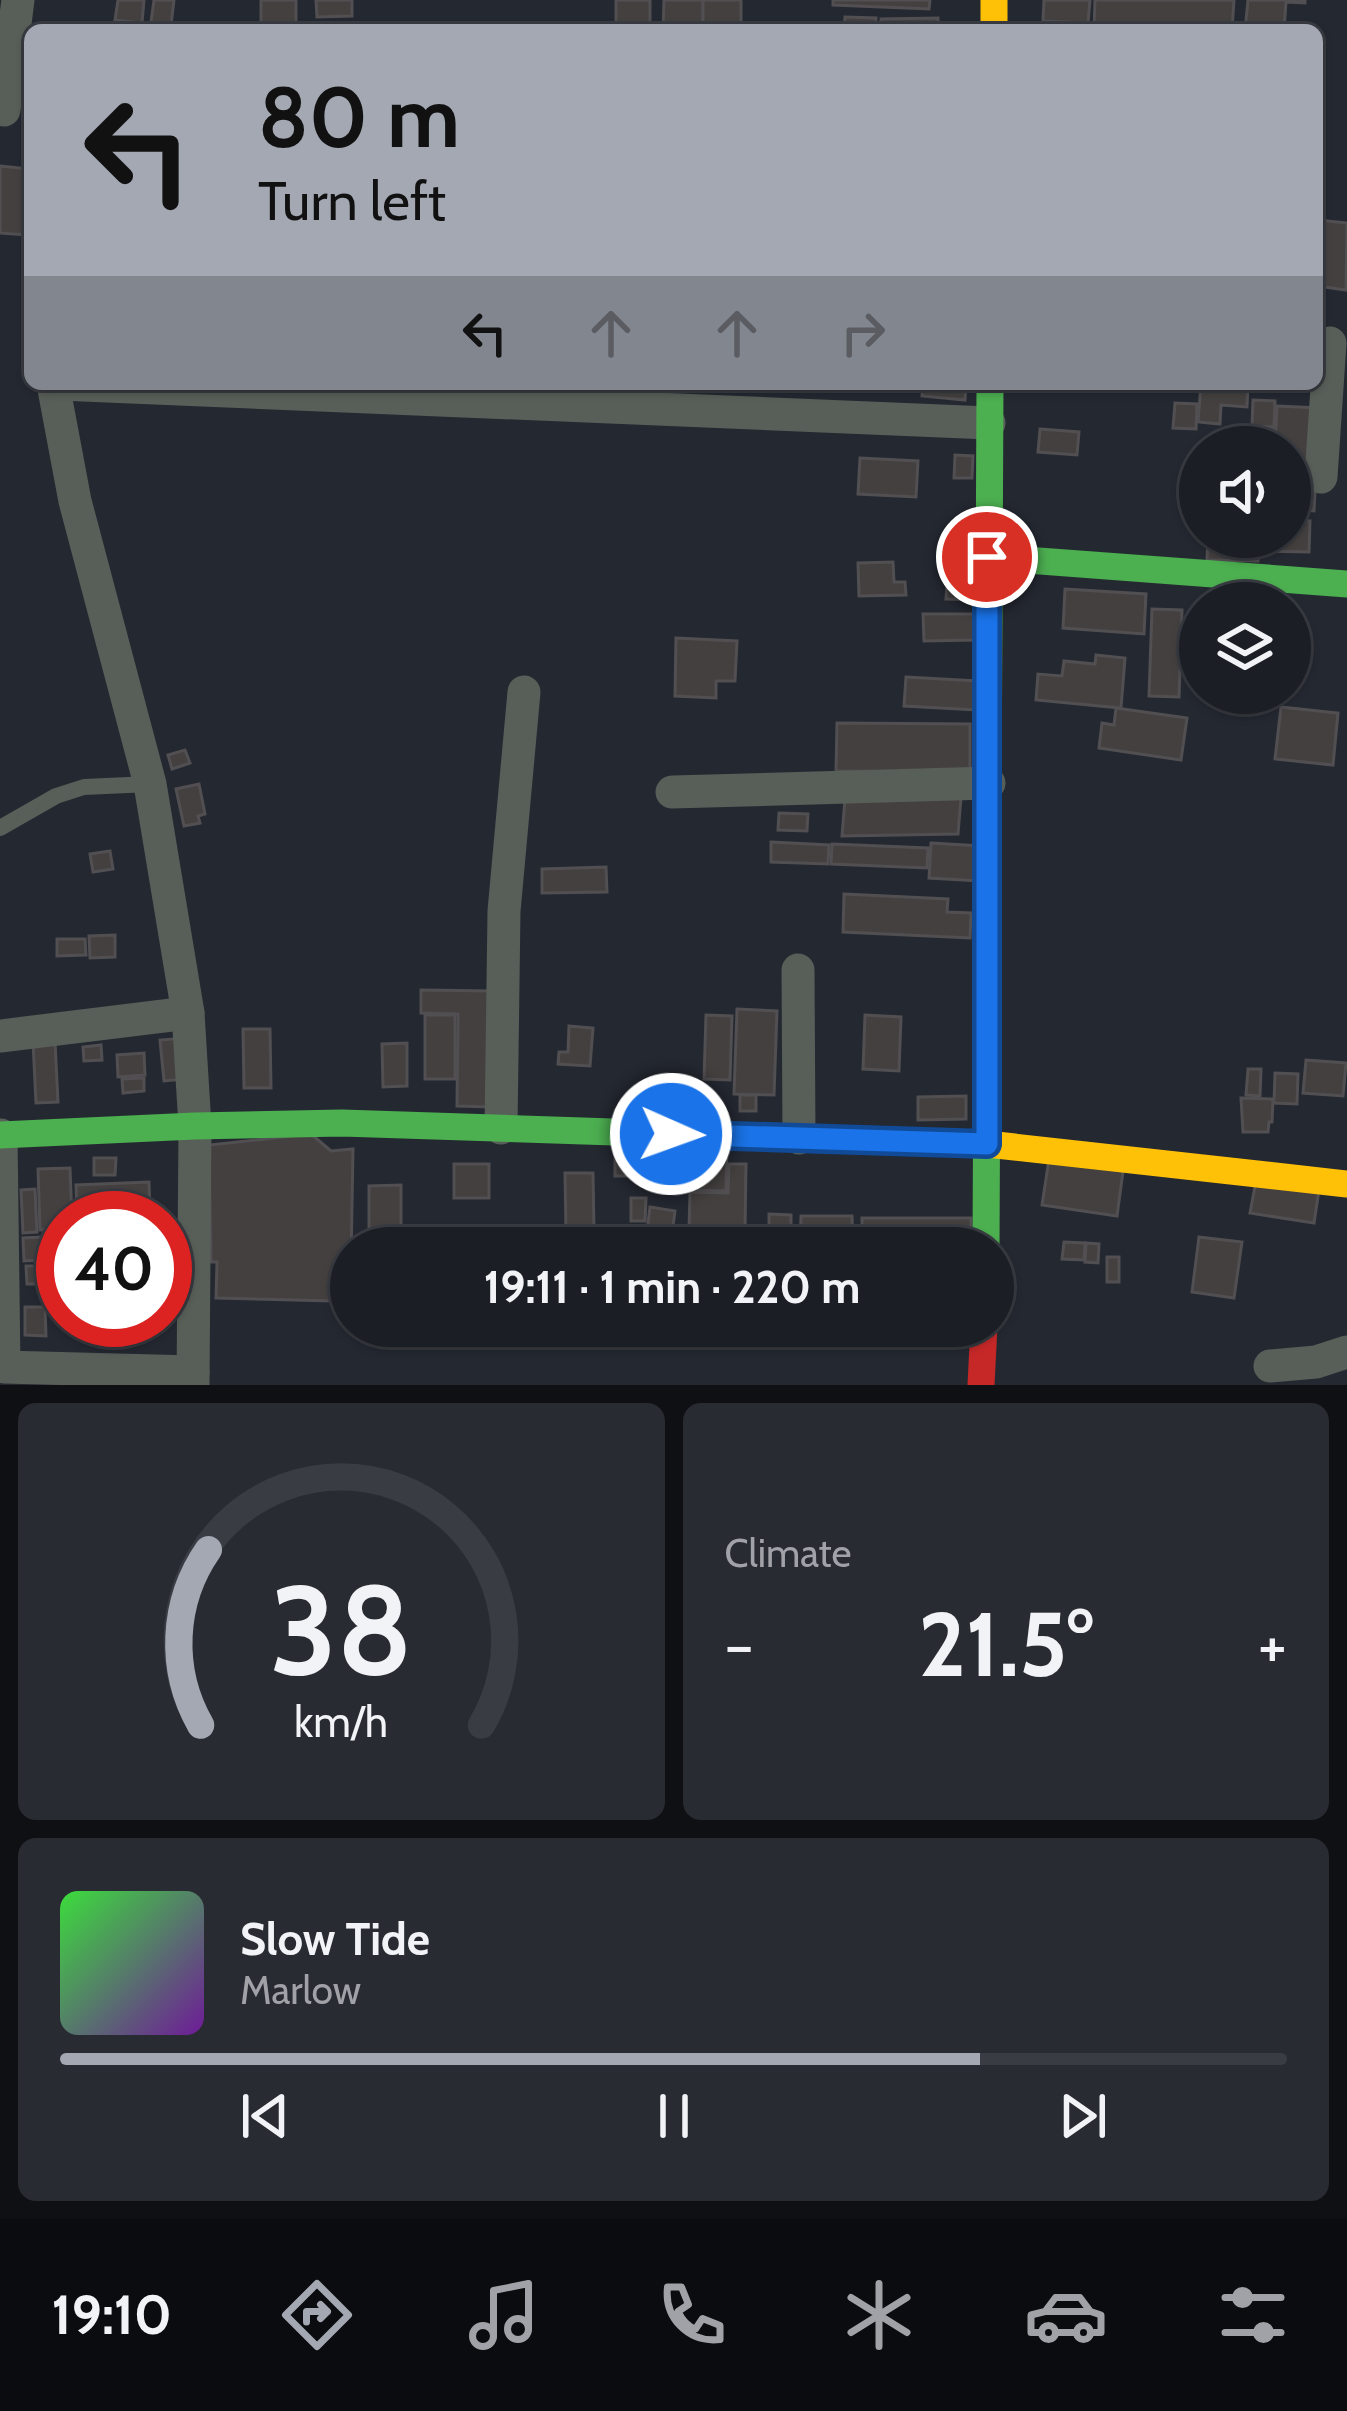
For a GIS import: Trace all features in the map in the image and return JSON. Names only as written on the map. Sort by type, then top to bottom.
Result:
[{"type":"street","points":[[11,110],[18,0]]},
{"type":"street","points":[[1321,477],[1331,343]]},
{"type":"street","points":[[57,390],[75,501],[150,784],[188,1013],[195,1126],[193,1378],[2,1366],[1,1135],[195,1126],[342,1123],[987,1144],[1347,1184]]},
{"type":"street","points":[[200,390],[989,423]]},
{"type":"street","points":[[986,1227],[990,390]]},
{"type":"street","points":[[987,557],[1347,584]]},
{"type":"street","points":[[500,1128],[504,911],[524,692]]},
{"type":"street","points":[[672,792],[989,783]]},
{"type":"street","points":[[798,970],[799,1138]]},
{"type":"street","points":[[0,1036],[188,1013]]},
{"type":"street","points":[[981,1385],[983,1347]]},
{"type":"street","points":[[1270,1366],[1316,1362],[1347,1352]]},
{"type":"lane","points":[[0,828],[56,796],[84,787],[150,784]]},
{"type":"building","points":[[118,0],[144,0],[142,23],[115,20]]},
{"type":"building","points":[[154,0],[174,0],[171,24],[151,22]]},
{"type":"building","points":[[261,0],[296,0],[296,24],[261,24]]},
{"type":"building","points":[[316,0],[352,0],[352,16],[317,17]]},
{"type":"building","points":[[616,0],[650,0],[650,24],[616,24]]},
{"type":"building","points":[[664,0],[703,0],[703,24],[663,24]]},
{"type":"building","points":[[703,0],[741,0],[741,24],[703,24]]},
{"type":"building","points":[[833,0],[930,0],[929,9],[833,5]]},
{"type":"building","points":[[1044,0],[1090,0],[1088,23],[1043,21]]},
{"type":"building","points":[[1095,0],[1234,0],[1232,24],[1094,24]]},
{"type":"building","points":[[1248,0],[1305,0],[1286,2],[1284,24],[1246,24]]},
{"type":"building","points":[[845,17],[876,18],[876,24],[844,24]]},
{"type":"building","points":[[938,18],[938,24],[881,24],[881,19]]},
{"type":"building","points":[[0,166],[24,168],[24,235],[0,233]]},
{"type":"building","points":[[1323,221],[1347,223],[1346,290],[1323,287]]},
{"type":"building","points":[[922,390],[966,390],[965,400],[922,396]]},
{"type":"building","points":[[1201,390],[1248,390],[1247,407],[1221,405],[1220,424],[1198,422]]},
{"type":"building","points":[[1253,400],[1275,401],[1274,426],[1252,426]]},
{"type":"building","points":[[1175,403],[1197,404],[1196,426],[1173,428]]},
{"type":"building","points":[[1277,406],[1319,408],[1314,511],[1311,426],[1276,426]]},
{"type":"building","points":[[1040,429],[1079,432],[1077,455],[1038,452]]},
{"type":"building","points":[[955,455],[973,456],[972,478],[954,478]]},
{"type":"building","points":[[860,458],[918,461],[916,497],[858,494]]},
{"type":"building","points":[[1207,558],[1258,558],[1258,561]]},
{"type":"building","points":[[893,562],[894,582],[905,582],[906,595],[859,596],[858,563]]},
{"type":"building","points":[[948,563],[978,564],[977,600],[946,599]]},
{"type":"building","points":[[1065,589],[1146,594],[1144,634],[1063,628]]},
{"type":"building","points":[[1152,609],[1179,610],[1179,697],[1149,696]]},
{"type":"building","points":[[923,614],[977,614],[977,640],[924,641]]},
{"type":"building","points":[[676,638],[737,641],[735,681],[716,681],[716,698],[675,696]]},
{"type":"building","points":[[1096,655],[1125,658],[1121,708],[1036,700],[1038,674],[1062,676],[1064,661],[1095,664]]},
{"type":"building","points":[[906,677],[977,681],[976,710],[904,706]]},
{"type":"building","points":[[1116,708],[1187,718],[1181,760],[1099,748],[1102,723],[1114,725]]},
{"type":"building","points":[[1338,713],[1333,765],[1275,759],[1280,714]]},
{"type":"building","points":[[837,723],[970,724],[970,772],[836,771]]},
{"type":"building","points":[[185,750],[190,763],[172,769],[168,755]]},
{"type":"building","points":[[199,784],[205,814],[198,816],[200,823],[184,826],[176,789]]},
{"type":"building","points":[[961,798],[958,834],[842,836],[845,799]]},
{"type":"building","points":[[779,813],[808,814],[807,831],[778,830]]},
{"type":"building","points":[[771,842],[829,845],[828,864],[771,862]]},
{"type":"building","points":[[931,843],[981,846],[979,881],[929,878]]},
{"type":"building","points":[[832,844],[928,848],[927,868],[831,864]]},
{"type":"building","points":[[110,851],[113,869],[93,872],[90,854]]},
{"type":"building","points":[[606,867],[607,892],[542,893],[542,869]]},
{"type":"building","points":[[844,894],[948,899],[947,912],[971,913],[970,938],[843,932]]},
{"type":"building","points":[[115,935],[115,957],[90,958],[89,936]]},
{"type":"building","points":[[57,939],[85,939],[86,955],[57,956]]},
{"type":"building","points":[[421,990],[493,991],[491,1107],[457,1106],[458,1014],[421,1013]]},
{"type":"building","points":[[737,1009],[777,1011],[774,1095],[734,1094]]},
{"type":"building","points":[[425,1015],[455,1015],[455,1079],[425,1079]]},
{"type":"building","points":[[706,1015],[732,1016],[730,1080],[704,1079]]},
{"type":"building","points":[[865,1015],[901,1017],[899,1071],[863,1069]]},
{"type":"building","points":[[569,1026],[593,1028],[590,1066],[558,1064],[559,1052],[568,1052]]},
{"type":"building","points":[[243,1029],[270,1029],[271,1088],[244,1088]]},
{"type":"building","points":[[184,1038],[187,1079],[164,1081],[160,1040]]},
{"type":"building","points":[[55,1041],[58,1102],[36,1103],[33,1042]]},
{"type":"building","points":[[407,1043],[407,1086],[383,1087],[382,1044]]},
{"type":"building","points":[[101,1045],[102,1060],[84,1061],[83,1047]]},
{"type":"building","points":[[144,1053],[145,1075],[118,1077],[117,1055]]},
{"type":"building","points":[[1306,1060],[1346,1063],[1343,1096],[1303,1093]]},
{"type":"building","points":[[1248,1069],[1261,1069],[1260,1096],[1246,1095]]},
{"type":"building","points":[[1275,1073],[1298,1074],[1297,1104],[1274,1103]]},
{"type":"building","points":[[144,1078],[144,1091],[123,1093],[122,1079]]},
{"type":"building","points":[[689,1086],[702,1086],[702,1104],[689,1105]]},
{"type":"building","points":[[740,1095],[756,1095],[756,1111],[740,1111]]},
{"type":"building","points":[[966,1096],[966,1119],[918,1120],[918,1097]]},
{"type":"building","points":[[1241,1098],[1273,1099],[1268,1132],[1243,1132]]},
{"type":"building","points":[[311,1134],[331,1151],[353,1149],[352,1227],[330,1227],[330,1301],[216,1298],[209,1145]]},
{"type":"building","points":[[665,1142],[666,1184],[642,1184],[642,1143]]},
{"type":"building","points":[[637,1143],[638,1176],[615,1176],[615,1144]]},
{"type":"building","points":[[693,1145],[727,1146],[726,1191],[692,1190]]},
{"type":"building","points":[[1050,1153],[1124,1164],[1117,1216],[1042,1205]]},
{"type":"building","points":[[94,1158],[116,1158],[115,1175],[94,1175]]},
{"type":"building","points":[[454,1164],[489,1164],[489,1198],[454,1198]]},
{"type":"building","points":[[729,1164],[746,1164],[745,1227],[689,1227],[690,1192],[728,1193]]},
{"type":"building","points":[[70,1168],[71,1191],[39,1191],[38,1169]]},
{"type":"building","points":[[565,1173],[593,1173],[594,1227],[566,1227]]},
{"type":"building","points":[[1256,1181],[1319,1190],[1314,1223],[1250,1213]]},
{"type":"building","points":[[149,1182],[149,1191],[76,1191],[76,1185]]},
{"type":"building","points":[[401,1185],[401,1227],[369,1227],[369,1186]]},
{"type":"building","points":[[35,1189],[36,1232],[23,1233],[21,1190]]},
{"type":"building","points":[[631,1198],[646,1198],[645,1221],[631,1221]]},
{"type":"building","points":[[650,1207],[675,1211],[673,1227],[648,1227]]},
{"type":"building","points":[[769,1214],[791,1215],[791,1227],[769,1227]]},
{"type":"building","points":[[801,1216],[852,1216],[852,1227],[801,1227]]},
{"type":"building","points":[[862,1218],[971,1218],[971,1227],[862,1227]]},
{"type":"building","points":[[36,1237],[36,1260],[24,1261],[23,1238]]},
{"type":"building","points":[[1199,1237],[1242,1242],[1234,1298],[1192,1292]]},
{"type":"building","points":[[1064,1242],[1085,1243],[1084,1260],[1062,1259]]},
{"type":"building","points":[[1086,1243],[1099,1244],[1098,1263],[1085,1262]]},
{"type":"building","points":[[1107,1257],[1119,1257],[1119,1282],[1107,1282]]},
{"type":"building","points":[[26,1266],[36,1266],[36,1284],[27,1284]]},
{"type":"building","points":[[25,1307],[36,1307],[36,1336],[25,1335]]},
{"type":"traffic: fast","points":[[986,1227],[990,390]]},
{"type":"traffic: fast","points":[[987,557],[1347,584]]},
{"type":"traffic: fast","points":[[0,1135],[342,1123],[853,1140]]},
{"type":"traffic: slow","points":[[994,0],[994,24]]},
{"type":"traffic: slow","points":[[853,1140],[987,1144],[1347,1184]]},
{"type":"traffic: jam","points":[[981,1385],[983,1347]]},
{"type":"route","points":[[671,1134],[987,1144],[987,557]]}]
